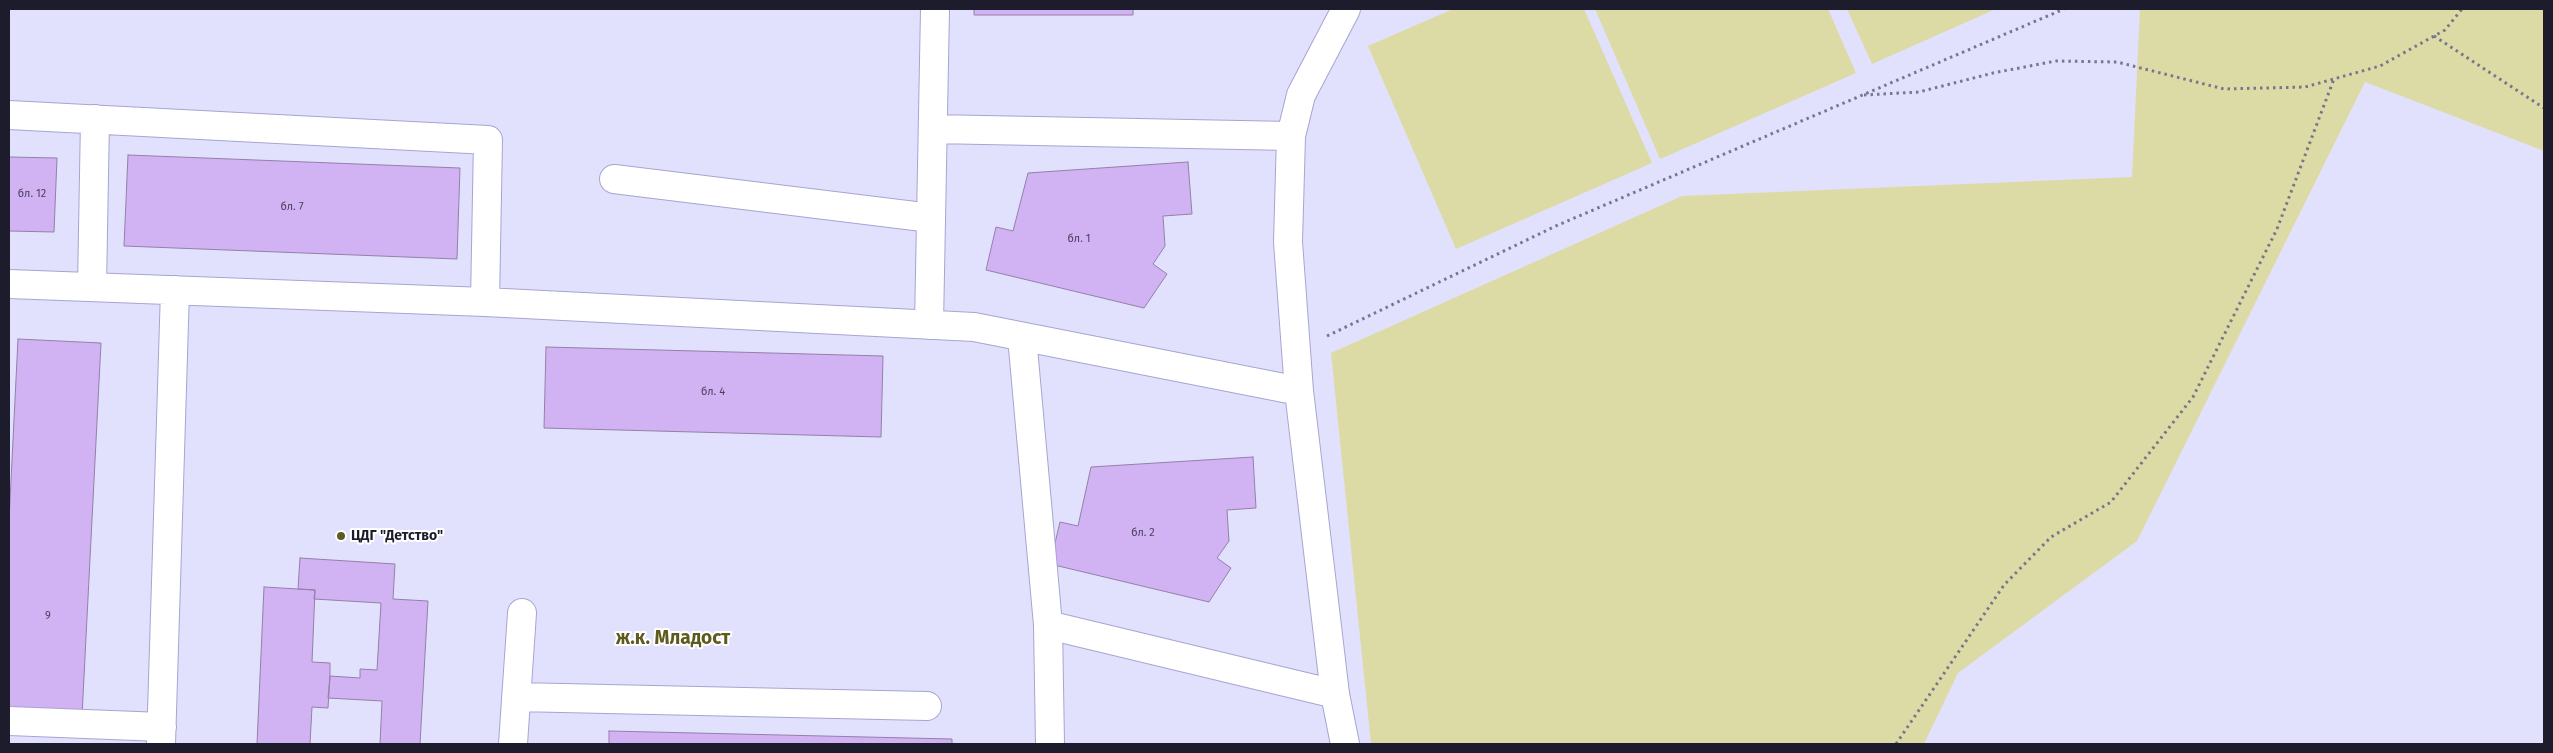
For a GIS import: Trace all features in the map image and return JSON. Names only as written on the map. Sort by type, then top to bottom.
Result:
[{"type":"street","points":[[929,325],[935,9]]},
{"type":"street","points":[[1345,744],[1335,694],[1299,390],[1288,242],[1292,136],[1301,95],[1346,9]]},
{"type":"street","points":[[9,115],[488,140],[485,302]]},
{"type":"street","points":[[92,287],[95,119]]},
{"type":"street","points":[[932,128],[1292,136]]},
{"type":"street","points":[[614,179],[931,218]]},
{"type":"street","points":[[9,284],[485,302],[974,327],[1299,390]]},
{"type":"street","points":[[9,721],[161,736],[175,290]]},
{"type":"street","points":[[1022,337],[1048,625],[1050,744]]},
{"type":"street","points":[[513,744],[522,614]]},
{"type":"street","points":[[1048,625],[1335,694]]},
{"type":"street","points":[[516,697],[927,706]]},
{"type":"path","points":[[1297,350],[1558,224],[2064,9]]},
{"type":"path","points":[[1861,95],[1919,92],[1993,73],[2056,61],[2117,62],[2224,89],[2305,87],[2380,66],[2445,30],[2462,9]]},
{"type":"path","points":[[2434,36],[2544,108]]},
{"type":"path","points":[[1896,744],[2004,585],[2051,537],[2111,502],[2193,397],[2277,229],[2334,79]]},
{"type":"shaded area","points":[[1453,9],[1584,9],[1652,163],[1456,249],[1368,46]]},
{"type":"shaded area","points":[[1595,9],[1828,9],[1856,73],[1660,159]]},
{"type":"shaded area","points":[[1847,9],[1996,9],[1872,64]]},
{"type":"shaded area","points":[[2140,9],[2544,9],[2544,151],[2365,82],[2137,541],[1958,673],[1924,744],[1371,744],[1331,353],[1682,196],[2132,177]]},
{"type":"building","points":[[974,9],[1133,9],[1133,15],[974,15]]},
{"type":"building","points":[[128,155],[460,168],[457,259],[124,246]]},
{"type":"building","points":[[9,157],[57,158],[54,232],[9,231]]},
{"type":"building","points":[[1188,162],[1192,214],[1163,216],[1165,246],[1153,264],[1167,274],[1144,308],[986,270],[996,227],[1013,231],[1028,173]]},
{"type":"building","points":[[18,339],[101,343],[82,716],[9,712],[9,521]]},
{"type":"building","points":[[546,347],[883,356],[881,437],[544,428]]},
{"type":"building","points":[[1253,457],[1256,508],[1227,510],[1229,541],[1217,558],[1231,568],[1209,602],[1050,564],[1060,522],[1078,526],[1091,467]]},
{"type":"building","points":[[300,558],[395,564],[393,599],[428,601],[420,744],[380,744],[382,701],[328,698],[330,676],[360,678],[360,669],[377,670],[381,603],[314,599],[315,590],[298,589]]},
{"type":"building","points":[[264,587],[315,590],[312,662],[330,663],[330,676],[328,708],[312,707],[310,744],[257,744]]},
{"type":"building","points":[[609,731],[952,739],[952,744],[609,744]]},
{"type":"place","name":"ЦДГ \"Детство\"","points":[[341,536]]},
{"type":"district","name":"ж.к. Младост","points":[[673,639]]}]
